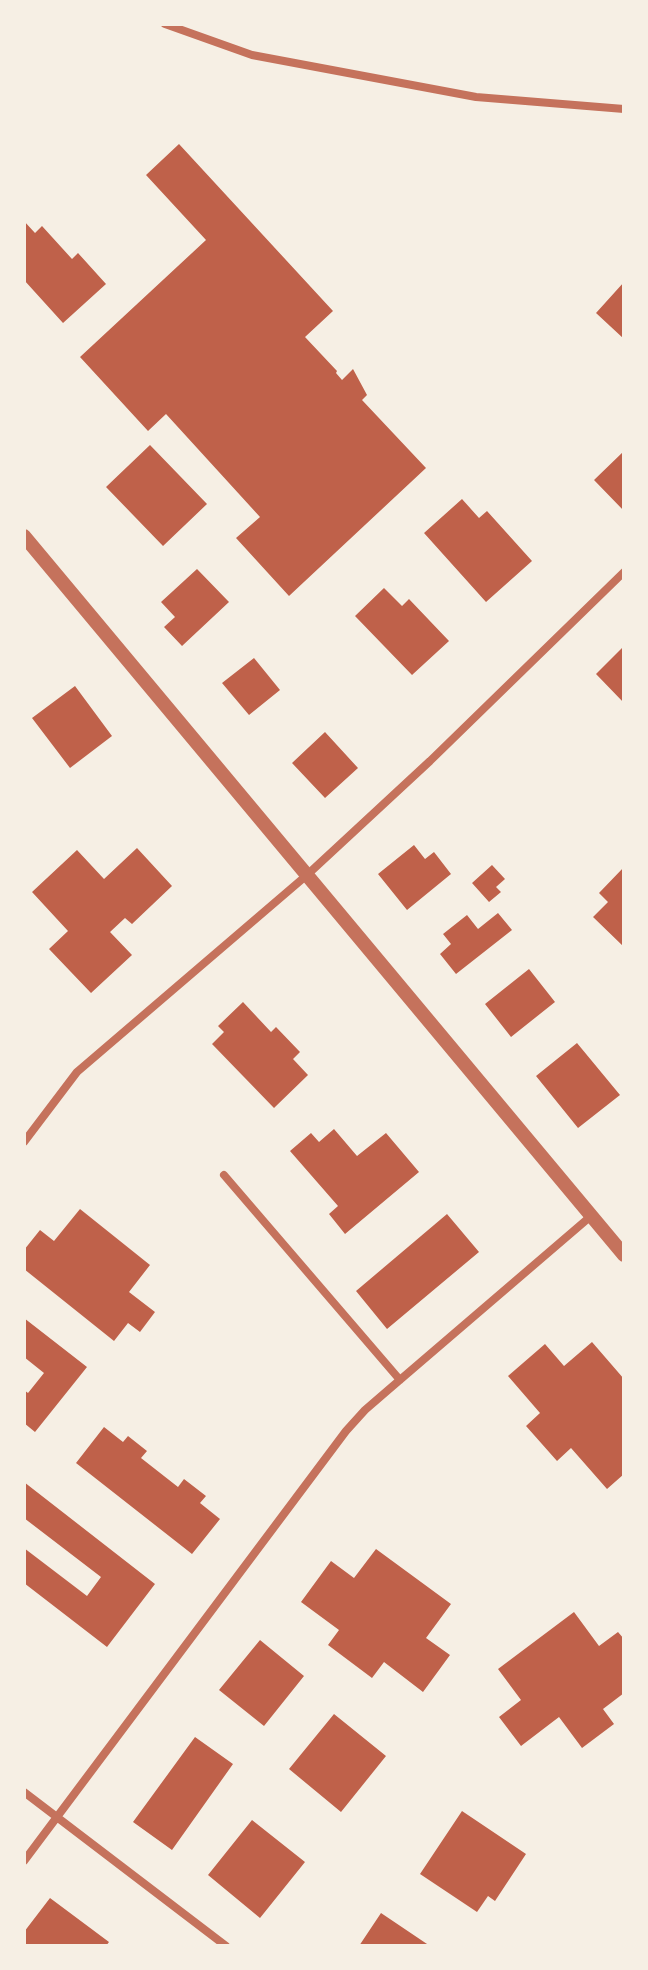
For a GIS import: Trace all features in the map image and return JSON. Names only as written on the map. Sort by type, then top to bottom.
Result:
[{"type":"street","points":[[165,24],[252,55],[476,97],[624,109]]},
{"type":"street","points":[[24,536],[624,1255]]},
{"type":"street","points":[[24,1142],[77,1072],[307,875],[430,761],[624,572]]},
{"type":"street","points":[[224,1175],[400,1380]]},
{"type":"street","points":[[24,1861],[346,1431],[365,1410],[591,1216]]},
{"type":"street","points":[[24,1792],[226,1946]]},
{"type":"building","points":[[179,144],[333,311],[305,337],[342,380],[353,369],[367,395],[362,400],[426,468],[289,596],[236,538],[260,517],[166,414],[148,431],[80,357],[206,240],[146,175]]},
{"type":"building","points":[[24,221],[35,233],[42,226],[72,259],[78,253],[106,284],[63,323],[24,280]]},
{"type":"building","points":[[624,282],[624,339],[596,313]]},
{"type":"building","points":[[150,445],[207,504],[163,546],[106,487]]},
{"type":"building","points":[[624,451],[624,511],[594,480]]},
{"type":"building","points":[[462,499],[479,518],[487,511],[532,561],[486,602],[424,533]]},
{"type":"building","points":[[197,569],[229,602],[182,646],[164,627],[175,617],[161,602]]},
{"type":"building","points":[[384,588],[402,606],[409,599],[449,641],[412,675],[355,616]]},
{"type":"building","points":[[624,646],[624,703],[596,674]]},
{"type":"building","points":[[254,658],[280,690],[249,715],[222,683]]},
{"type":"building","points":[[75,686],[112,736],[70,768],[32,718]]},
{"type":"building","points":[[325,732],[358,768],[325,798],[292,763]]},
{"type":"building","points":[[414,845],[425,859],[434,852],[451,874],[407,910],[378,874]]},
{"type":"building","points":[[137,848],[172,886],[132,924],[125,918],[110,932],[132,955],[91,993],[49,949],[68,931],[32,892],[77,850],[104,879]]},
{"type":"building","points":[[492,865],[505,879],[496,887],[501,892],[489,902],[472,883]]},
{"type":"building","points":[[624,867],[624,947],[593,917],[608,902],[599,893]]},
{"type":"building","points":[[498,913],[512,930],[456,974],[440,954],[451,944],[443,934],[467,915],[478,929]]},
{"type":"building","points":[[529,969],[555,1002],[511,1037],[485,1004]]},
{"type":"building","points":[[243,1002],[271,1032],[276,1027],[300,1052],[293,1059],[308,1075],[274,1108],[212,1044],[224,1032],[218,1026]]},
{"type":"building","points":[[577,1043],[620,1095],[578,1128],[536,1076]]},
{"type":"building","points":[[334,1129],[357,1156],[386,1133],[419,1172],[345,1234],[329,1214],[338,1206],[290,1151],[311,1133],[319,1142]]},
{"type":"building","points":[[80,1209],[150,1265],[129,1292],[155,1312],[140,1332],[128,1323],[114,1341],[24,1269],[24,1250],[40,1230],[54,1241]]},
{"type":"building","points":[[447,1214],[479,1252],[387,1329],[356,1291]]},
{"type":"building","points":[[24,1318],[87,1367],[35,1432],[24,1423],[24,1390],[28,1393],[44,1373],[24,1357]]},
{"type":"building","points":[[592,1342],[624,1379],[624,1474],[607,1489],[571,1448],[557,1461],[526,1426],[540,1413],[508,1376],[545,1344],[564,1366]]},
{"type":"building","points":[[104,1427],[123,1442],[128,1436],[147,1451],[141,1458],[178,1487],[184,1479],[206,1496],[200,1503],[220,1519],[192,1554],[76,1463]]},
{"type":"building","points":[[24,1482],[155,1584],[107,1647],[24,1583],[24,1548],[87,1596],[101,1577],[24,1518]]},
{"type":"building","points":[[376,1549],[451,1604],[426,1638],[450,1655],[423,1692],[384,1662],[372,1678],[328,1645],[339,1630],[301,1602],[331,1561],[354,1578]]},
{"type":"building","points":[[574,1612],[599,1646],[618,1632],[624,1639],[624,1693],[603,1709],[614,1724],[582,1748],[559,1717],[521,1746],[499,1717],[521,1700],[498,1669]]},
{"type":"building","points":[[260,1640],[304,1676],[264,1726],[219,1690]]},
{"type":"building","points":[[334,1714],[386,1756],[341,1812],[289,1769]]},
{"type":"building","points":[[195,1737],[233,1764],[172,1850],[133,1822]]},
{"type":"building","points":[[462,1811],[526,1854],[495,1901],[488,1896],[477,1912],[420,1874]]},
{"type":"building","points":[[252,1820],[305,1862],[260,1918],[208,1875]]},
{"type":"building","points":[[50,1898],[109,1942],[106,1946],[24,1946],[24,1932]]},
{"type":"building","points":[[381,1913],[430,1946],[359,1946]]}]
